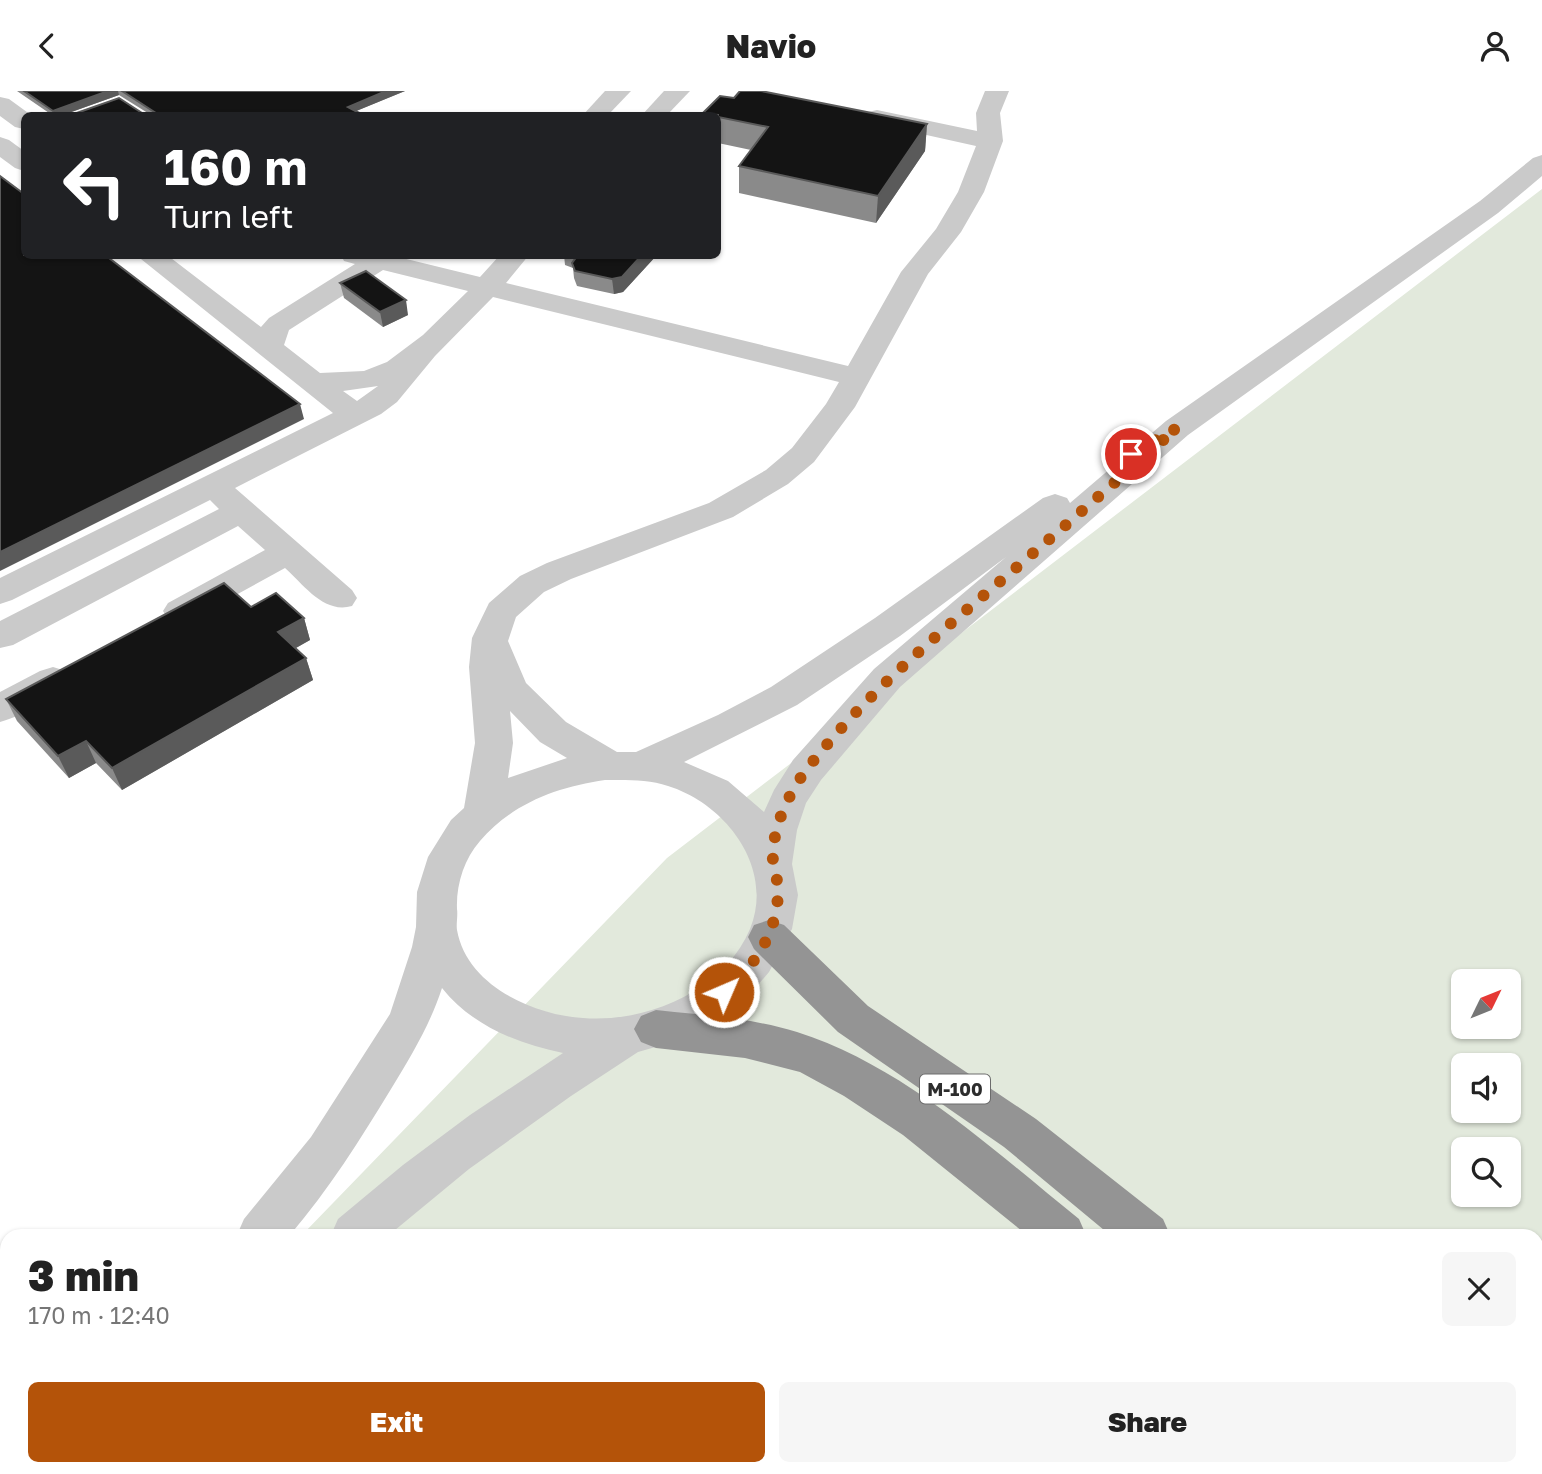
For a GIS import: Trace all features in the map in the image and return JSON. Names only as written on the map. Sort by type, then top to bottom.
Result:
[{"type":"highway","name":"M-100","points":[[769,937],[853,1019],[1020,1133],[1139,1229]]},
{"type":"highway","name":"M-100","points":[[642,1033],[752,1039],[798,1051],[840,1070],[893,1103],[959,1150],[1055,1229]]},
{"type":"street","points":[[598,112],[619,91]]},
{"type":"street","points":[[657,112],[678,91]]},
{"type":"street","points":[[483,813],[494,743],[487,667],[490,638],[501,611],[532,584],[559,571],[721,510],[777,477],[803,455],[822,434],[915,272],[947,232],[971,192],[990,141],[988,113],[997,91]]},
{"type":"street","points":[[0,104],[21,120]]},
{"type":"street","points":[[859,113],[990,141]]},
{"type":"street","points":[[0,145],[21,161]]},
{"type":"street","points":[[773,862],[777,830],[788,800],[807,770],[887,678],[1177,428],[1489,208],[1542,163]]},
{"type":"street","points":[[154,259],[354,414]]},
{"type":"street","points":[[269,347],[273,331],[279,324],[320,298],[365,259]]},
{"type":"street","points":[[377,259],[445,265],[484,288],[857,377]]},
{"type":"street","points":[[0,592],[386,396],[421,354],[512,259]]},
{"type":"street","points":[[216,305],[320,298]]},
{"type":"street","points":[[315,382],[355,381],[379,377],[421,354]]},
{"type":"street","points":[[266,1229],[326,1154],[408,1022],[437,931],[438,888],[454,848],[483,813],[520,788],[542,779],[563,771],[625,765],[737,722],[784,696],[846,655],[1108,466],[1177,428]]},
{"type":"street","points":[[213,486],[340,598]]},
{"type":"street","points":[[0,636],[241,511]]},
{"type":"street","points":[[156,624],[288,552]]},
{"type":"street","points":[[362,1229],[480,1132],[642,1033],[705,1008],[743,976],[769,937],[778,898],[773,862],[761,836],[728,801],[685,776],[625,765],[552,732],[511,690],[490,638]]},
{"type":"street","points":[[0,709],[84,663]]},
{"type":"street","points":[[437,931],[452,969],[482,1002],[524,1025],[573,1037],[642,1033]]},
{"type":"shaded area","points":[[1542,189],[1542,1229],[308,1229],[667,858]]},
{"type":"building","points":[[24,91],[108,91],[53,111]]},
{"type":"building","points":[[122,91],[386,91],[348,107],[357,112],[154,112]]},
{"type":"building","points":[[740,91],[761,91],[927,124],[878,196],[739,166],[768,127],[721,118],[721,112],[704,112],[720,96],[734,98]]},
{"type":"building","points":[[119,98],[140,112],[79,112]]},
{"type":"building","points":[[0,176],[21,192],[21,259],[110,259],[300,404],[0,552]]},
{"type":"building","points":[[575,259],[638,259],[622,277],[612,279],[575,271],[572,263]]},
{"type":"building","points":[[366,271],[406,300],[380,312],[340,283]]},
{"type":"building","points":[[224,583],[251,607],[276,593],[304,618],[278,632],[306,658],[112,768],[86,741],[58,756],[6,699]]},
{"type":"route","points":[[724,992],[743,976],[769,937],[777,911],[778,886],[773,862],[777,830],[788,800],[807,770],[887,678],[1177,428],[1131,454]]}]
